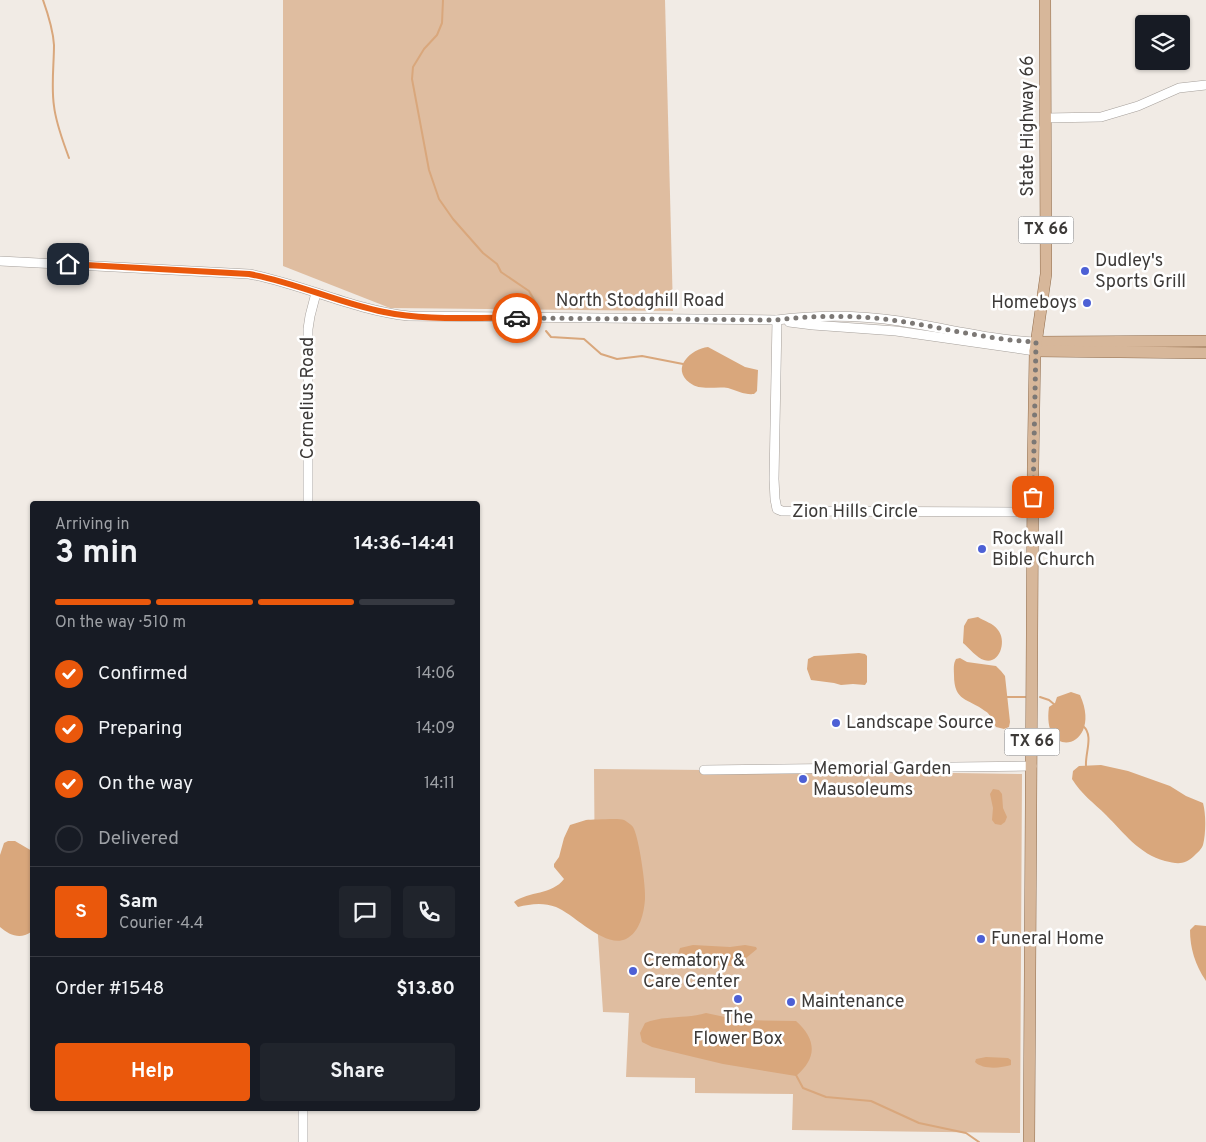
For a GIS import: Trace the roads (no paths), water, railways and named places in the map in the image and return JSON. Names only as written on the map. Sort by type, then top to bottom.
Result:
[{"type":"main road","name":"State Highway 66","points":[[1036,347],[1046,274],[1046,0]]},
{"type":"main road","name":"North Stodghill Road","points":[[1036,347],[1206,341]]},
{"type":"main road","name":"North Stodghill Road","points":[[1036,347],[1206,353]]},
{"type":"main road","name":"TX 66","points":[[1029,1142],[1033,512],[1036,347]]},
{"type":"street","points":[[1046,118],[1101,117],[1138,106],[1179,88],[1206,85]]},
{"type":"street","name":"North Stodghill Road","points":[[0,261],[249,274],[271,278],[371,309],[398,315],[421,317],[776,320],[1036,347]]},
{"type":"street","name":"Cornelius Road","points":[[308,501],[308,328],[316,293]]},
{"type":"street","name":"Zion Hills Circle","points":[[776,320],[774,480],[777,509],[782,511],[1033,512]]},
{"type":"street","points":[[704,770],[1032,766]]},
{"type":"street","points":[[303,1111],[303,1142]]},
{"type":"waterway","points":[[43,0],[50,22],[54,45],[53,91],[55,113],[69,158]]},
{"type":"waterway","points":[[443,0],[442,23],[437,35],[424,49],[413,67],[412,79],[429,170],[439,199],[453,219],[483,253],[497,264],[501,272],[529,291],[537,305]]},
{"type":"waterway","points":[[546,331],[551,337],[584,339],[601,354],[617,359],[642,356],[683,364]]},
{"type":"waterway","points":[[1005,697],[1025,697]]},
{"type":"waterway","points":[[1040,697],[1049,700],[1055,705]]},
{"type":"waterway","points":[[1083,726],[1089,739],[1086,766]]},
{"type":"waterway","points":[[796,1075],[803,1088],[826,1097],[871,1101],[919,1123],[966,1133],[979,1142]]},
{"type":"place","name":"Dudley's Sports Grill","points":[[1085,271]]},
{"type":"place","name":"Homeboys","points":[[1087,303]]},
{"type":"place","name":"Rockwall Bible Church","points":[[982,549]]},
{"type":"place","name":"Landscape Source","points":[[836,723]]},
{"type":"place","name":"Memorial Garden Mausoleums","points":[[803,779]]},
{"type":"place","name":"Funeral Home","points":[[981,939]]},
{"type":"place","name":"Crematory & Care Center","points":[[633,971]]},
{"type":"place","name":"The Flower Box","points":[[738,999]]},
{"type":"place","name":"Maintenance","points":[[791,1002]]}]
